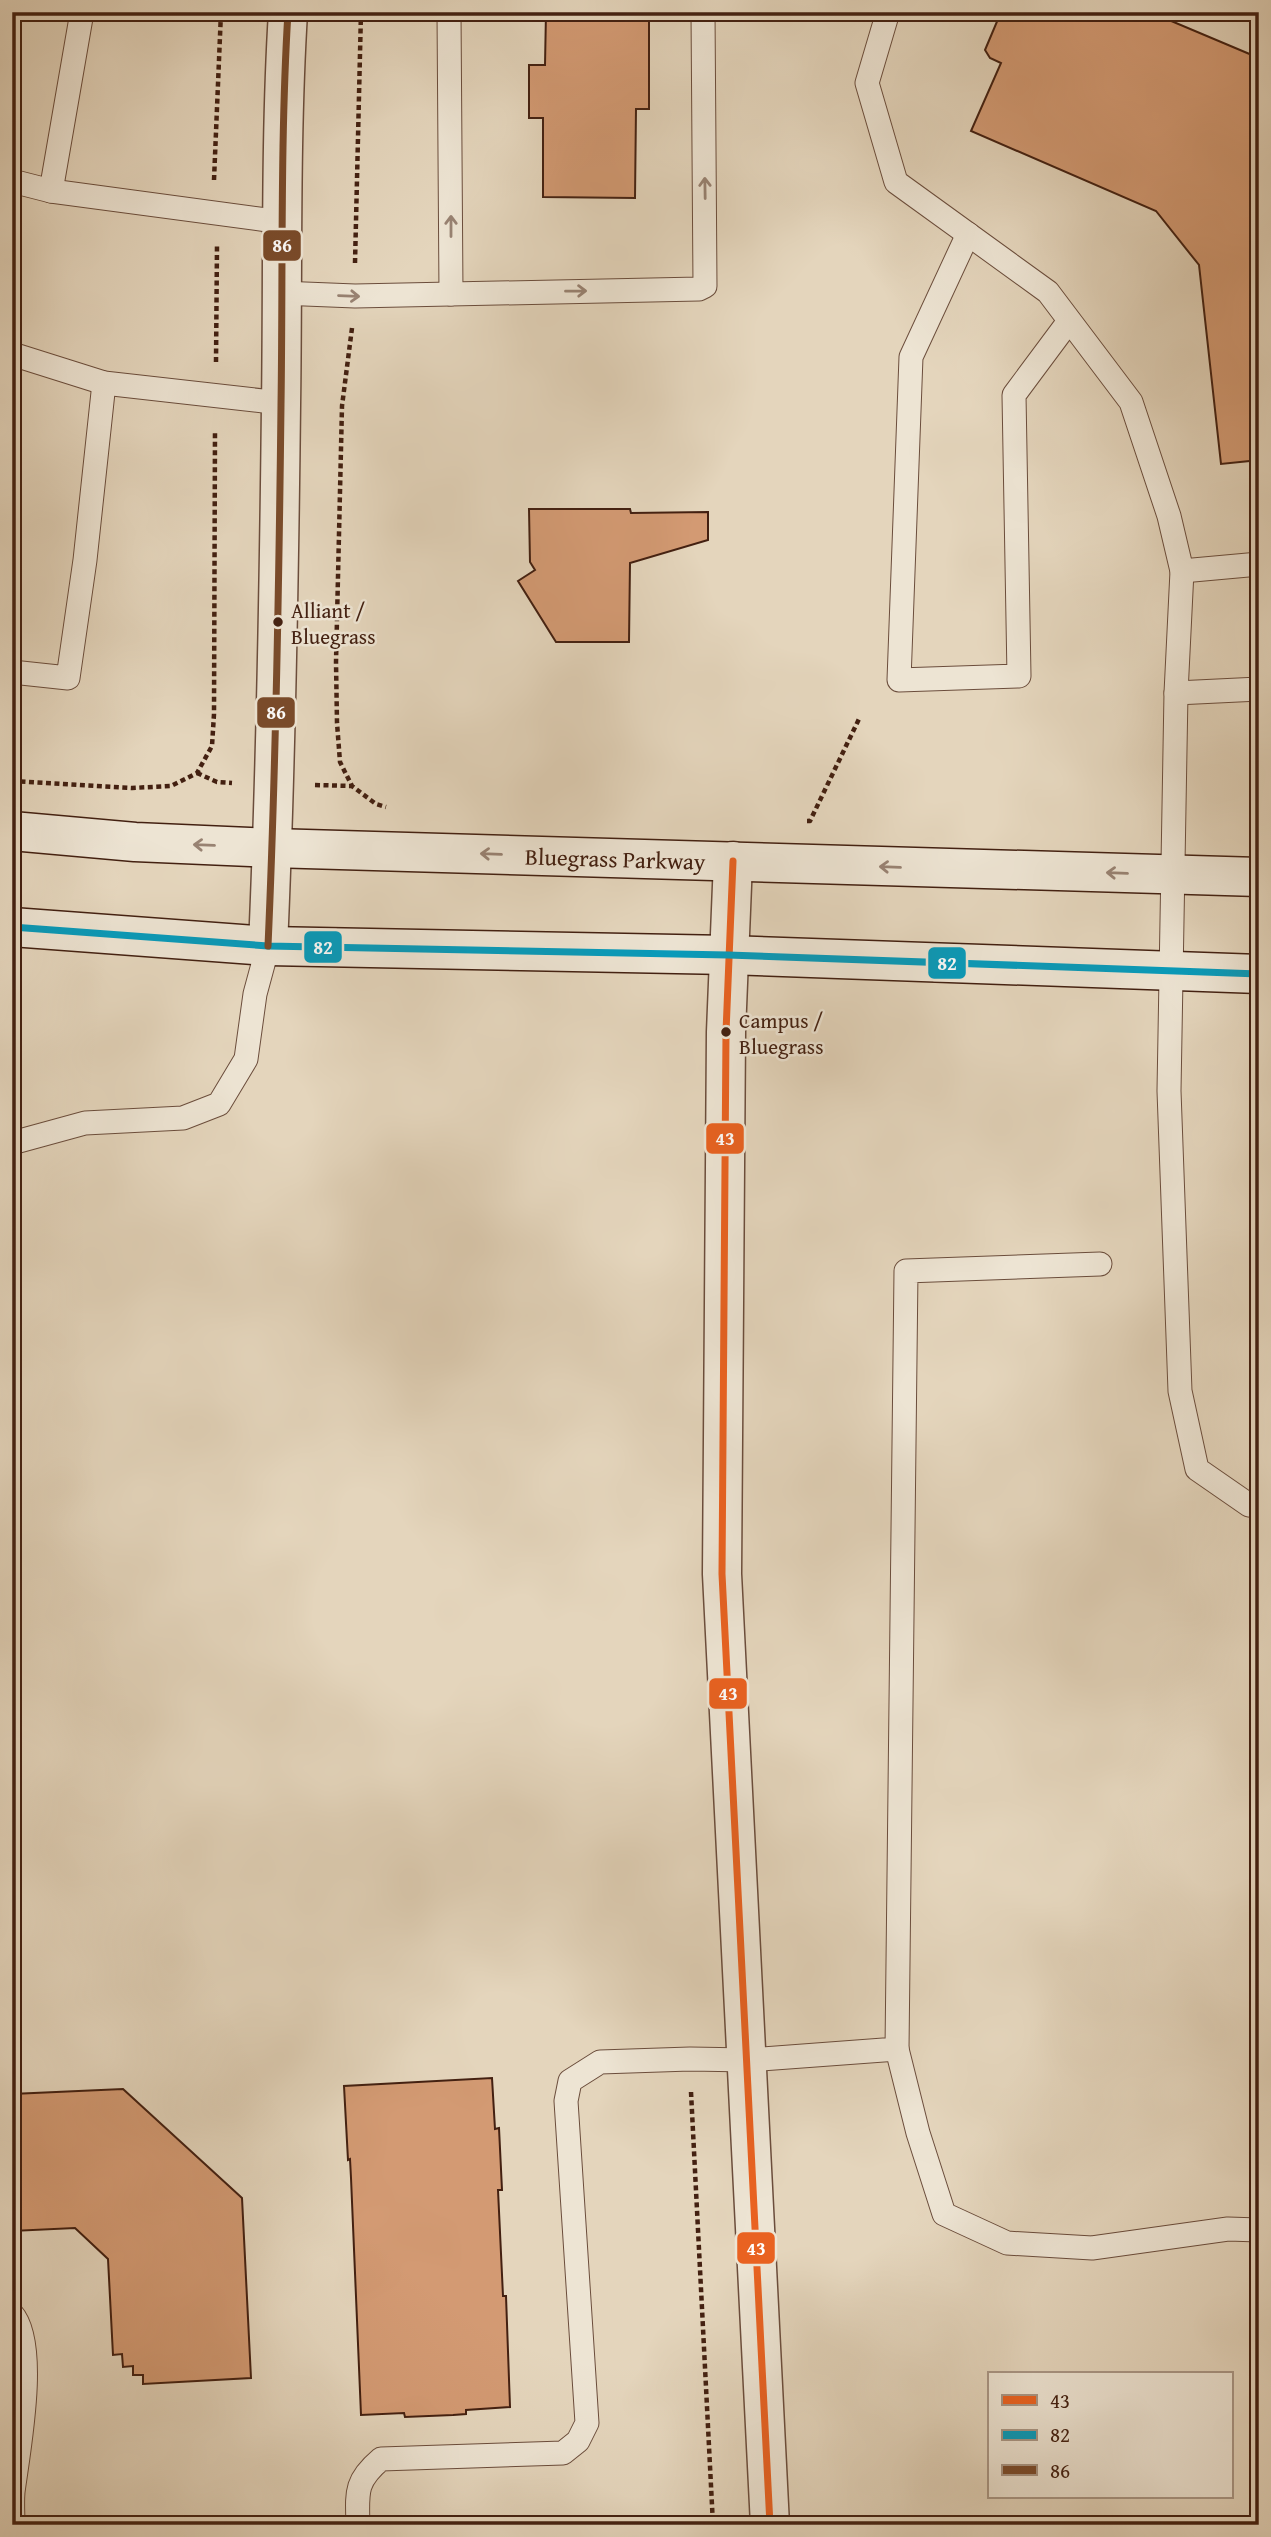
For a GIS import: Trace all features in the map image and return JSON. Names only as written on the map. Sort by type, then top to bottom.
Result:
[{"type":"street","points":[[268,946],[288,12]]},
{"type":"street","name":"Bluegrass Parkway","points":[[12,831],[135,842],[272,848],[1259,877]]},
{"type":"street","points":[[733,861],[728,955],[722,1574],[771,2525]]},
{"type":"street","points":[[12,927],[268,946],[728,955],[1259,974]]},
{"type":"lane","points":[[51,191],[82,12]]},
{"type":"lane","points":[[449,12],[451,294]]},
{"type":"lane","points":[[280,293],[355,296],[699,289],[705,286],[703,12]]},
{"type":"lane","points":[[888,12],[867,83],[896,182],[1048,292],[1131,402],[1168,516],[1182,571],[1176,693],[1169,1090],[1180,1391],[1196,1469],[1248,1505],[1259,1506]]},
{"type":"lane","points":[[12,181],[51,191],[282,222]]},
{"type":"lane","points":[[968,234],[911,357],[899,680],[1019,676],[1014,395],[1069,320]]},
{"type":"lane","points":[[12,354],[104,383],[281,403]]},
{"type":"lane","points":[[12,672],[68,678],[85,560],[104,383]]},
{"type":"lane","points":[[1182,571],[1259,564]]},
{"type":"lane","points":[[1176,693],[1259,689]]},
{"type":"lane","points":[[12,1143],[85,1123],[183,1118],[219,1104],[246,1059],[255,994],[268,946]]},
{"type":"lane","points":[[1100,1264],[906,1271],[897,2049],[918,2133],[944,2214],[1007,2243],[1092,2248],[1228,2230],[1259,2230]]},
{"type":"lane","points":[[358,2525],[357,2495],[364,2473],[381,2459],[563,2453],[578,2441],[587,2423],[566,2101],[570,2081],[600,2062],[748,2060],[897,2049]]},
{"type":"lane","points":[[12,2315],[23,2332],[25,2414],[13,2495],[13,2525]]},
{"type":"path","points":[[12,781],[132,788],[171,786],[197,773],[212,746],[219,257],[213,162],[222,12]]},
{"type":"path","points":[[362,12],[355,296],[342,406],[336,662],[340,762],[352,786],[376,804],[395,810]]},
{"type":"path","points":[[797,822],[810,821],[859,719]]},
{"type":"path","points":[[690,2059],[713,2525]]},
{"type":"building","points":[[546,12],[649,12],[649,109],[636,109],[635,198],[543,197],[543,118],[529,118],[529,65],[545,65]]},
{"type":"building","points":[[1001,12],[1150,12],[1259,58],[1259,460],[1221,464],[1199,265],[1156,211],[971,131],[1001,63],[990,58],[985,50]]},
{"type":"building","points":[[529,509],[630,509],[631,513],[708,512],[708,540],[630,563],[629,642],[556,642],[518,581],[535,570],[530,562]]},
{"type":"building","points":[[492,2078],[495,2129],[499,2128],[502,2190],[498,2190],[503,2296],[506,2296],[510,2407],[466,2410],[466,2414],[453,2415],[361,2415],[351,2178],[344,2086]]},
{"type":"building","points":[[123,2089],[242,2198],[251,2378],[143,2384],[143,2375],[133,2375],[133,2366],[123,2367],[122,2354],[113,2355],[108,2259],[75,2228],[12,2231],[12,2094]]},
{"type":"transit line","name":"86","points":[[268,946],[277,676],[283,159],[288,12]]},
{"type":"transit line","name":"43","points":[[733,861],[726,1032],[722,1574],[770,2525]]},
{"type":"transit line","name":"82","points":[[12,927],[268,946],[728,955],[1259,974]]},
{"type":"place","name":"Alliant / Bluegrass","points":[[278,622]]},
{"type":"place","name":"Campus / Bluegrass","points":[[726,1032]]}]
